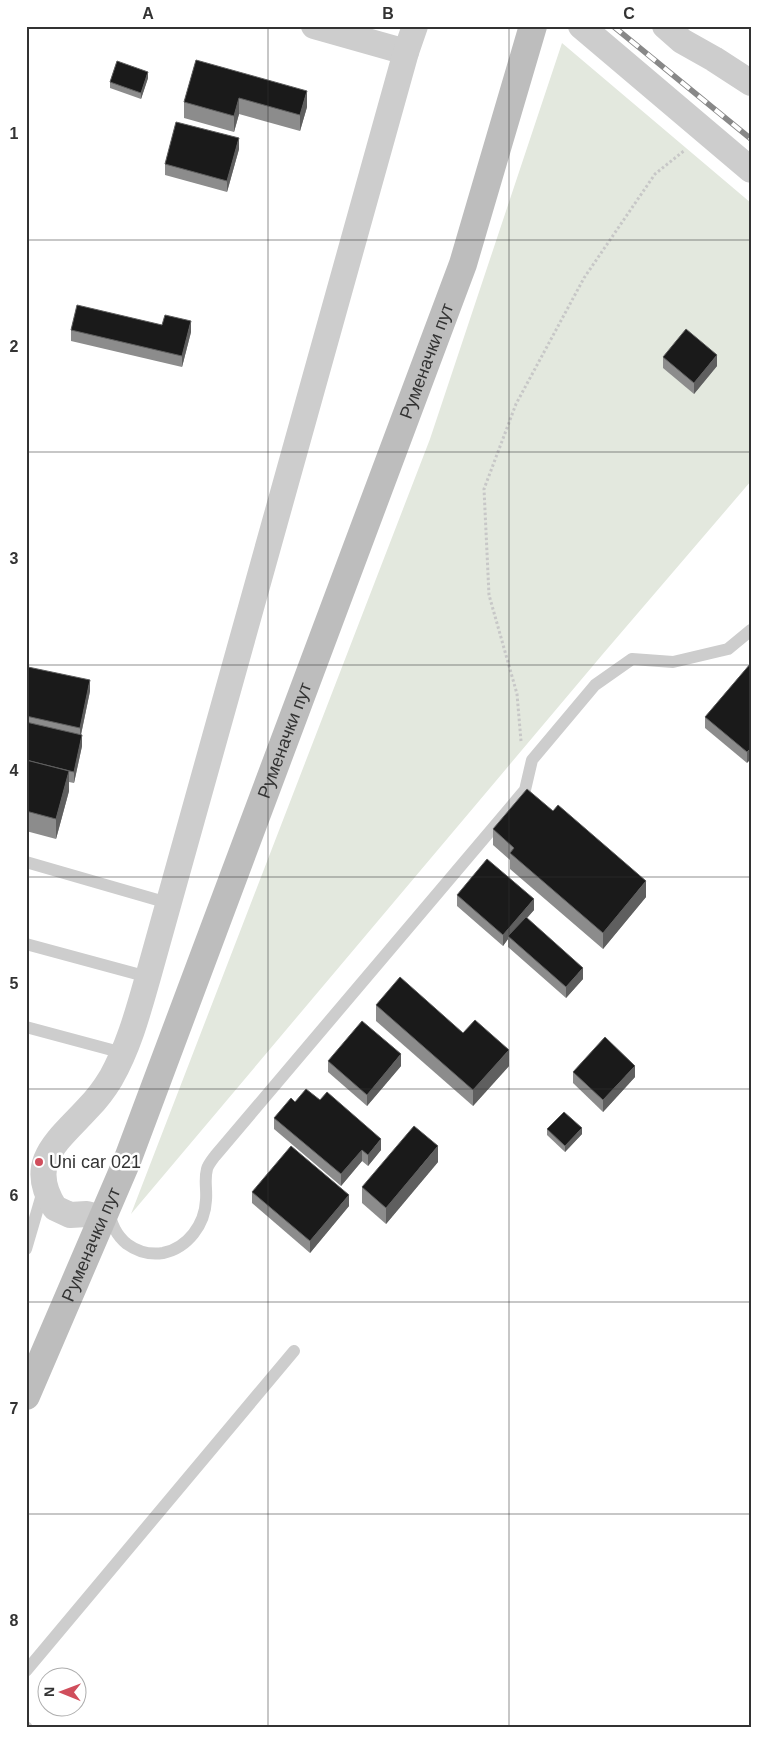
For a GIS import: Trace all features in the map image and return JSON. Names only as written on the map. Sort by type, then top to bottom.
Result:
[{"type":"main road","name":"Руменачки пут","points":[[26,1396],[107,1210],[184,1010],[463,264],[532,26]]},
{"type":"street","points":[[314,26],[406,52]]},
{"type":"street","points":[[107,1210],[70,1215],[55,1208],[44,1186],[45,1161],[52,1146],[90,1107],[110,1079],[123,1053],[148,978],[406,52],[415,26]]},
{"type":"street","points":[[581,26],[751,170]]},
{"type":"street","points":[[665,26],[682,41],[751,83]]},
{"type":"lane","points":[[107,1210],[115,1230],[124,1242],[130,1247],[144,1252],[159,1253],[174,1249],[189,1239],[200,1225],[203,1216],[207,1199],[205,1181],[207,1168],[215,1156],[525,790],[532,760],[595,685],[632,659],[673,662],[728,649],[751,630]]},
{"type":"lane","points":[[26,862],[168,903]]},
{"type":"lane","points":[[26,944],[148,978]]},
{"type":"lane","points":[[26,1027],[123,1053]]},
{"type":"lane","points":[[26,1249],[44,1186]]},
{"type":"lane","points":[[26,1671],[294,1350]]},
{"type":"path","points":[[521,742],[517,694],[489,594],[484,489],[516,404],[584,278],[655,174],[707,132]]},
{"type":"shaded area","points":[[562,43],[751,203],[751,481],[131,1214],[430,439]]},
{"type":"building","points":[[196,60],[307,91],[300,115],[239,98],[234,116],[184,102]]},
{"type":"building","points":[[117,61],[148,72],[141,93],[110,82]]},
{"type":"building","points":[[176,122],[239,138],[227,181],[165,164]]},
{"type":"building","points":[[77,305],[162,325],[165,315],[191,321],[182,356],[71,330]]},
{"type":"building","points":[[686,329],[717,355],[694,383],[663,357]]},
{"type":"building","points":[[751,663],[751,748],[747,752],[705,717]]},
{"type":"building","points":[[28,667],[90,680],[80,728],[26,716],[26,674]]},
{"type":"building","points":[[26,722],[82,735],[74,772],[26,760]]},
{"type":"building","points":[[26,760],[69,771],[56,819],[26,811]]},
{"type":"building","points":[[527,789],[553,811],[558,805],[646,881],[603,933],[510,853],[514,848],[493,829]]},
{"type":"building","points":[[487,859],[534,899],[503,935],[457,895]]},
{"type":"building","points":[[526,917],[583,968],[566,987],[508,936]]},
{"type":"building","points":[[400,977],[463,1033],[475,1020],[509,1050],[473,1090],[376,1005]]},
{"type":"building","points":[[362,1021],[401,1054],[367,1095],[328,1061]]},
{"type":"building","points":[[605,1037],[635,1066],[603,1100],[573,1072]]},
{"type":"building","points":[[306,1089],[320,1100],[327,1092],[381,1139],[368,1155],[362,1150],[341,1174],[274,1118],[291,1098],[295,1102]]},
{"type":"building","points":[[564,1112],[582,1128],[565,1146],[547,1129]]},
{"type":"building","points":[[414,1126],[438,1146],[386,1208],[362,1187]]},
{"type":"building","points":[[291,1146],[349,1195],[310,1241],[252,1192]]},
{"type":"railway","points":[[613,26],[751,139]]},
{"type":"place","name":"Uni car 021","points":[[39,1162]]}]
